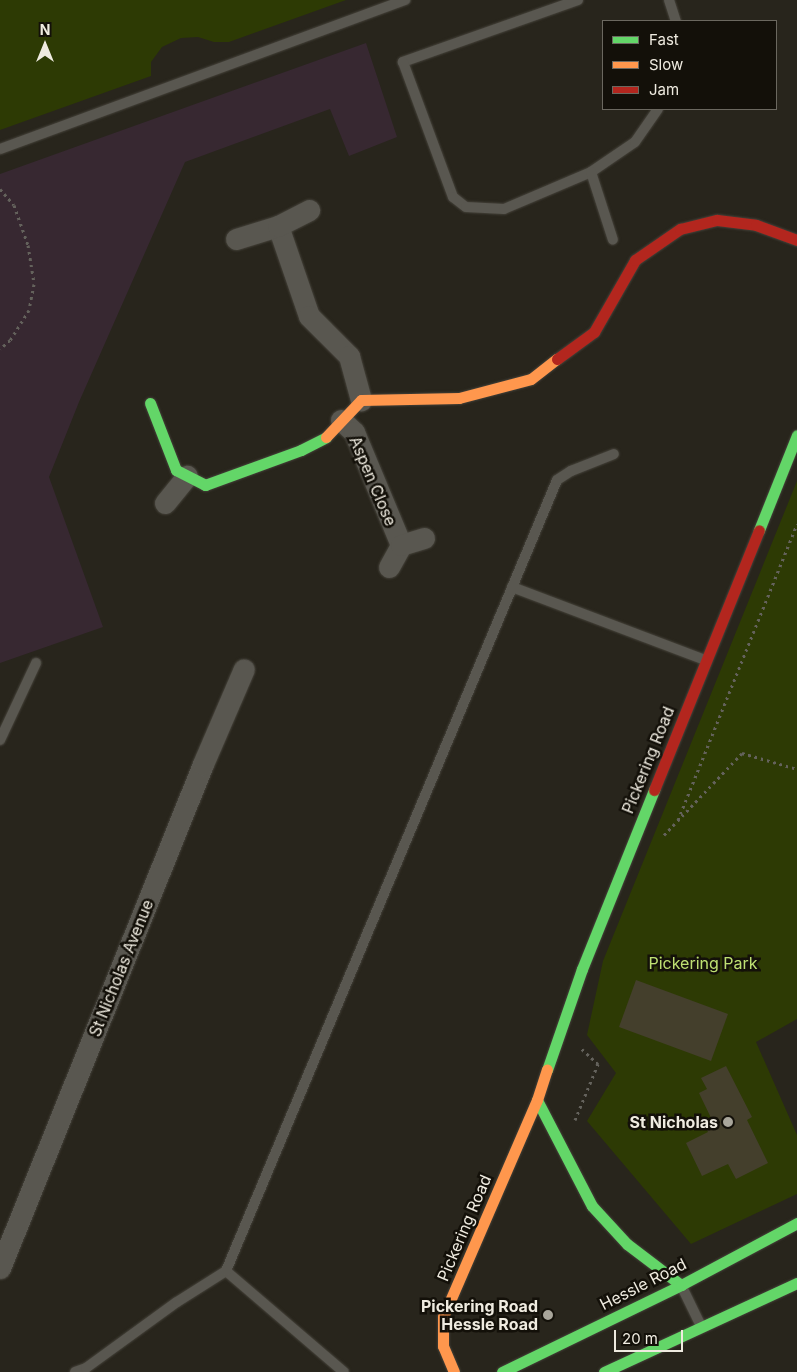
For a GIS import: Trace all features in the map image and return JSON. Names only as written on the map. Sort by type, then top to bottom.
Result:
[{"type":"street","points":[[236,239],[278,226],[309,210]]},
{"type":"street","points":[[150,403],[176,470],[205,485],[324,439],[361,400],[459,398],[531,379],[594,332],[635,260],[680,229],[717,220],[756,225],[797,240]]},
{"type":"street","points":[[278,226],[309,316],[349,356],[361,400]]},
{"type":"street","name":"Aspen Close","points":[[341,420],[354,432],[401,545]]},
{"type":"street","name":"Pickering Road","points":[[454,1372],[444,1346],[444,1317],[537,1100],[582,969],[797,436]]},
{"type":"street","points":[[165,503],[187,476]]},
{"type":"street","name":"Aspen Close","points":[[388,567],[401,545],[424,538]]},
{"type":"street","name":"St Nicholas Avenue","points":[[0,1268],[199,774],[244,669]]},
{"type":"street","points":[[537,1100],[592,1206],[628,1244],[681,1284]]},
{"type":"street","name":"Hessle Road","points":[[502,1372],[681,1284],[797,1223]]},
{"type":"street","points":[[604,1372],[797,1283]]},
{"type":"lane","points":[[0,150],[406,0]]},
{"type":"lane","points":[[578,0],[403,62],[453,197],[466,207],[504,209],[591,172],[635,142],[657,110]]},
{"type":"lane","points":[[669,0],[676,20]]},
{"type":"lane","points":[[591,172],[612,240]]},
{"type":"lane","points":[[75,1372],[86,1368],[177,1302],[226,1271],[557,480],[571,471],[614,454]]},
{"type":"lane","points":[[512,587],[706,660]]},
{"type":"lane","points":[[0,740],[36,662]]},
{"type":"lane","points":[[226,1271],[344,1372]]},
{"type":"lane","points":[[681,1284],[701,1326]]},
{"type":"path","points":[[0,189],[14,205],[28,245],[34,284],[29,310],[10,340],[0,349]]},
{"type":"path","points":[[678,820],[797,524]]},
{"type":"path","points":[[658,841],[742,753],[797,769]]},
{"type":"path","points":[[572,1127],[598,1064],[580,1046]]},
{"type":"shaded area","points":[[366,43],[397,137],[349,156],[330,109],[185,162],[79,402],[49,477],[103,627],[0,663],[0,174]]},
{"type":"green space","points":[[0,0],[346,0],[229,42],[214,42],[198,37],[181,38],[162,47],[151,62],[151,76],[0,130]]},
{"type":"green space","name":"Pickering Park","points":[[797,481],[797,1019],[756,1042],[797,1135],[797,1194],[691,1244],[587,1121],[616,1073],[587,1035],[603,961]]},
{"type":"building","points":[[636,980],[728,1014],[711,1061],[619,1027]]},
{"type":"building","name":"St Nicholas","points":[[726,1066],[752,1117],[747,1120],[768,1163],[736,1179],[728,1164],[702,1176],[686,1143],[708,1132],[704,1124],[712,1120],[699,1093],[707,1089],[701,1078]]},
{"type":"traffic: fast","points":[[150,403],[176,470],[205,485],[301,450],[326,437]]},
{"type":"traffic: fast","points":[[759,530],[797,435]]},
{"type":"traffic: fast","points":[[547,1070],[582,969],[654,790]]},
{"type":"traffic: fast","points":[[537,1100],[592,1206],[627,1244],[681,1285]]},
{"type":"traffic: fast","points":[[502,1372],[681,1285],[797,1223]]},
{"type":"traffic: fast","points":[[604,1372],[797,1283]]},
{"type":"traffic: slow","points":[[326,437],[361,400],[459,398],[531,379],[557,359]]},
{"type":"traffic: slow","points":[[454,1372],[443,1346],[443,1317],[537,1100],[547,1070]]},
{"type":"traffic: jam","points":[[557,359],[594,332],[635,260],[680,229],[717,220],[756,225],[797,240]]},
{"type":"traffic: jam","points":[[654,790],[759,530]]},
{"type":"place","name":"St Nicholas","points":[[728,1122]]},
{"type":"place","name":"Pickering Road Hessle Road","points":[[548,1315]]}]
